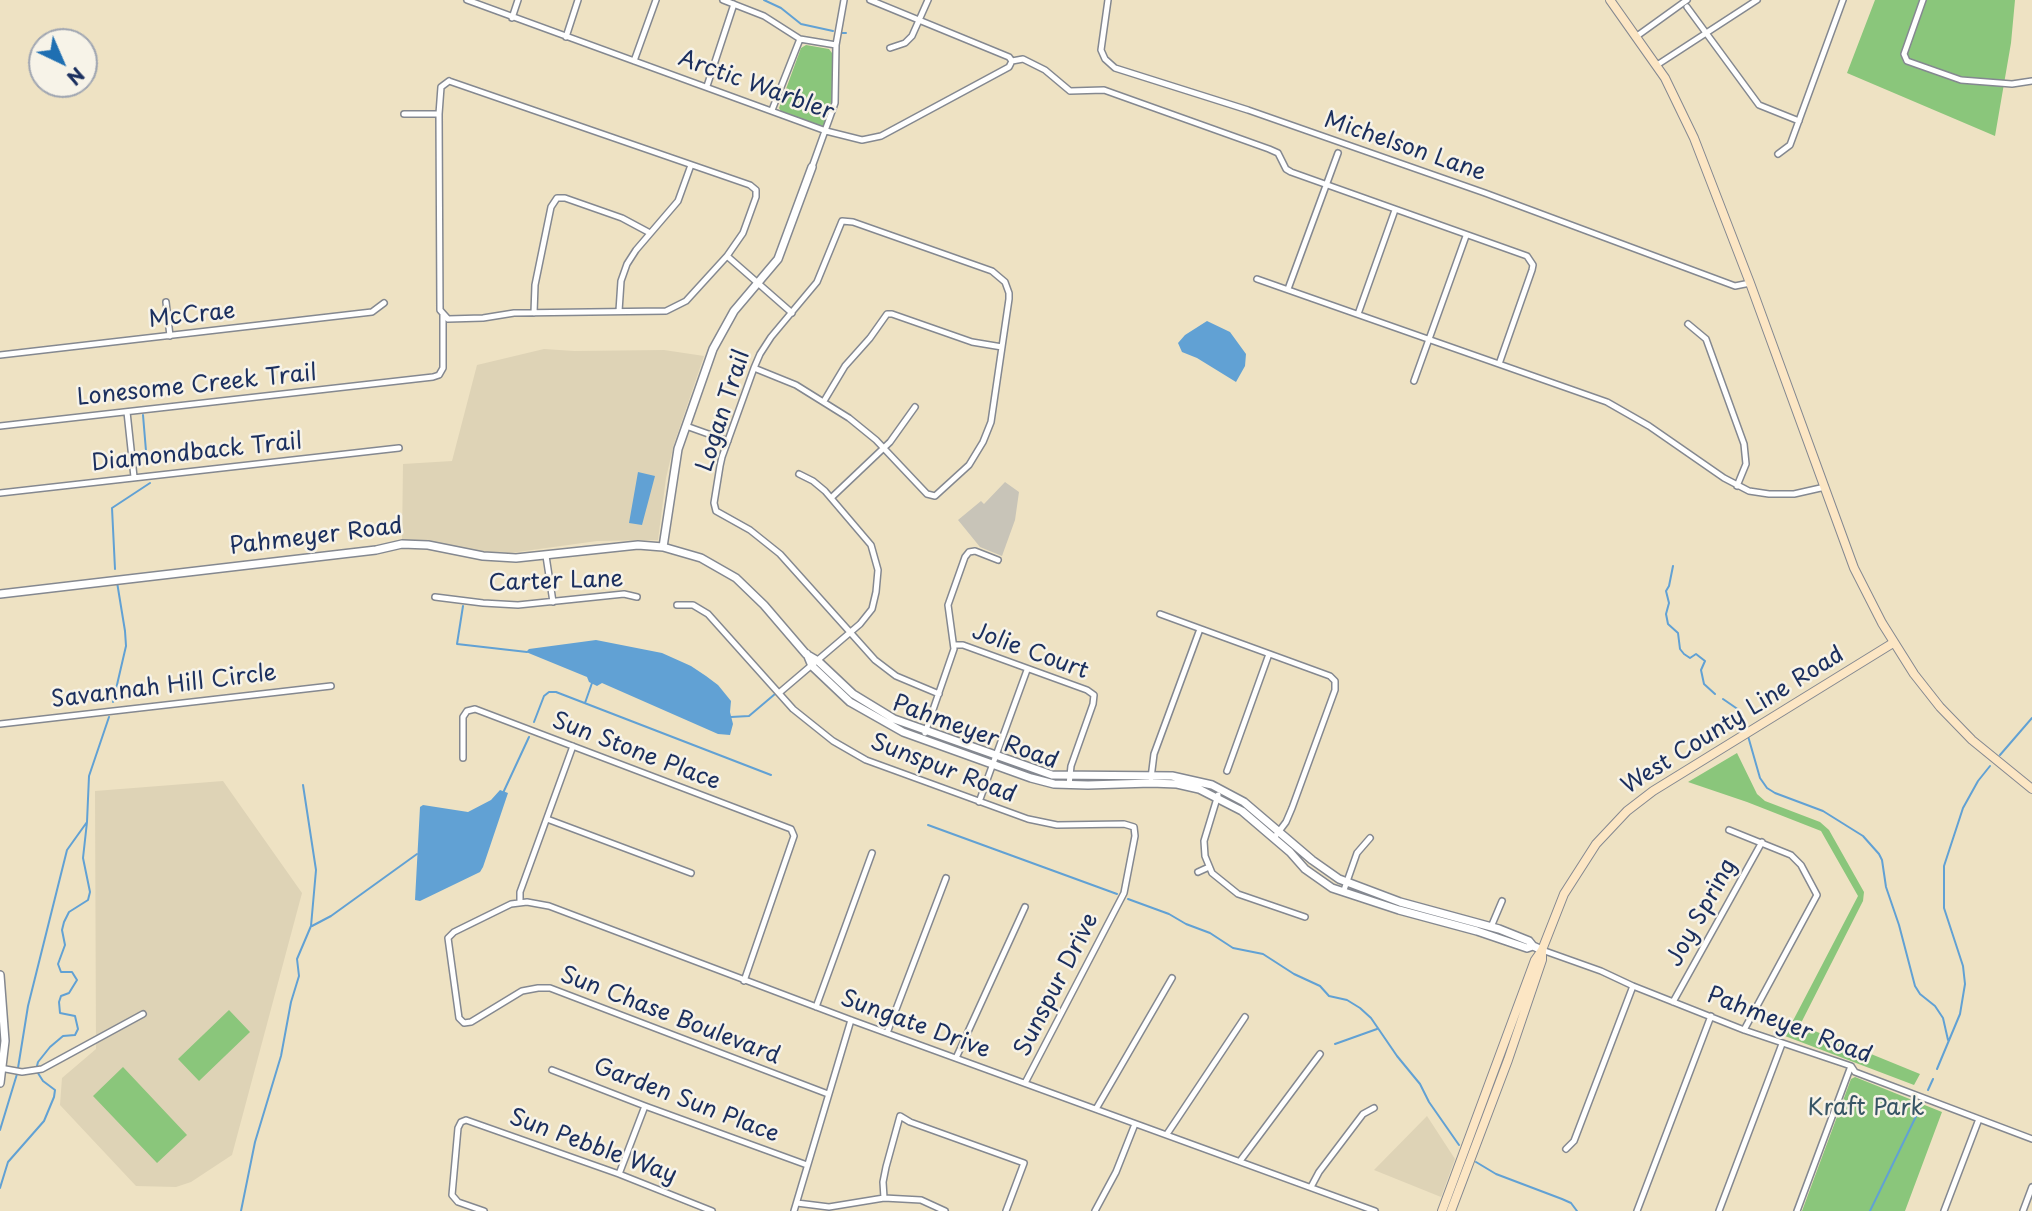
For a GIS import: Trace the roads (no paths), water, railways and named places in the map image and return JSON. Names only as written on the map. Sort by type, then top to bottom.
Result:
[{"type":"main road","points":[[1610,0],[1657,65],[1694,138],[1854,568],[1893,643],[1927,691],[1958,726],[2032,789]]},
{"type":"main road","name":"West County Line Road","points":[[1451,1211],[1462,1171],[1535,960],[1542,950],[1564,894],[1606,831],[1653,791],[1893,643]]},
{"type":"main road","name":"West County Line Road","points":[[1442,1211],[1462,1171]]},
{"type":"street","name":"Arctic Warbler","points":[[467,0],[826,131],[862,140],[874,138],[1009,67],[1012,61],[1023,59],[1045,71],[1070,91],[1104,90],[1269,149],[1278,153],[1286,169],[1326,184]]},
{"type":"street","points":[[512,18],[519,0]]},
{"type":"street","points":[[565,37],[578,0]]},
{"type":"street","points":[[634,61],[656,0]]},
{"type":"street","points":[[723,0],[764,16],[800,39],[836,46]]},
{"type":"street","points":[[663,547],[675,464],[686,426],[723,328],[783,251],[826,131],[835,103],[836,46],[844,0]]},
{"type":"street","points":[[870,0],[1010,57],[1012,61]]},
{"type":"street","points":[[890,48],[905,43],[912,36],[929,0]]},
{"type":"street","name":"Michelson Lane","points":[[1108,0],[1101,50],[1105,59],[1115,68],[1248,110],[1485,193],[1735,286],[1750,283]]},
{"type":"street","points":[[1657,65],[1757,0]]},
{"type":"street","points":[[1778,154],[1790,145],[1843,0]]},
{"type":"street","points":[[1923,0],[1904,54],[1908,61],[1961,80],[2007,84],[2032,81]]},
{"type":"street","points":[[707,86],[734,4]]},
{"type":"street","points":[[1637,36],[1687,4],[1706,34],[1759,104],[1799,121]]},
{"type":"street","points":[[772,110],[800,39]]},
{"type":"street","points":[[454,82],[691,165],[750,185],[756,190],[748,223],[727,256],[679,306],[656,313],[504,313],[456,320],[443,315],[440,310],[439,114],[441,88],[444,83],[454,82]]},
{"type":"street","points":[[404,114],[439,114]]},
{"type":"street","points":[[1288,289],[1338,153]]},
{"type":"street","points":[[619,311],[621,281],[627,264],[678,201],[691,165]]},
{"type":"street","points":[[1326,184],[1533,261],[1499,364]]},
{"type":"street","points":[[534,313],[535,285],[551,207],[557,198],[565,198],[622,218],[650,233]]},
{"type":"street","points":[[1358,314],[1395,210]]},
{"type":"street","name":"Logan Trail","points":[[850,633],[773,547],[716,511],[714,503],[720,466],[764,345],[817,282],[842,221],[853,222],[997,273],[1005,282],[1009,293],[1002,347]]},
{"type":"street","points":[[1414,381],[1466,236]]},
{"type":"street","points":[[727,256],[792,313]]},
{"type":"street","points":[[1257,279],[1608,402],[1649,426],[1737,486],[1749,491],[1794,494],[1825,487]]},
{"type":"street","points":[[166,302],[170,336]]},
{"type":"street","name":"McCrae","points":[[0,355],[372,312],[384,303]]},
{"type":"street","points":[[754,368],[796,385],[849,418],[932,497],[963,472],[983,442],[993,411],[1002,347],[972,342],[887,314],[845,366],[824,401]]},
{"type":"street","name":"Lonesome Creek Trail","points":[[0,426],[433,377],[441,372],[443,315]]},
{"type":"street","points":[[1688,324],[1706,339],[1744,444],[1746,464],[1737,486]]},
{"type":"street","points":[[831,498],[884,449],[915,407]]},
{"type":"street","points":[[127,412],[134,477]]},
{"type":"street","points":[[686,426],[728,441]]},
{"type":"street","name":"Diamondback Trail","points":[[0,493],[399,448]]},
{"type":"street","points":[[779,693],[867,617],[875,602],[878,570],[877,559],[867,538],[813,481],[799,474]]},
{"type":"street","name":"Pahmeyer Road","points":[[0,594],[376,550],[402,544],[428,545],[500,558],[546,556],[638,545],[663,547],[715,564],[736,578],[764,605],[815,664],[828,684],[862,710],[889,725],[994,760],[1031,778],[1069,781],[1151,779],[1219,793],[1276,835],[1314,877],[1332,888],[1345,886],[1491,927],[1744,1030],[1851,1066],[1855,1072],[2032,1139]]},
{"type":"street","points":[[924,735],[954,645],[948,605],[964,561],[969,552],[975,551],[998,560]]},
{"type":"street","points":[[546,556],[553,602]]},
{"type":"street","name":"Carter Lane","points":[[435,597],[501,605],[624,594],[637,597]]},
{"type":"street","name":"Sunspur Road","points":[[677,605],[693,605],[708,614],[805,720],[848,751],[882,767],[1047,824],[1124,824],[1134,827],[1136,836],[1129,880],[1120,902]]},
{"type":"street","points":[[1160,614],[1330,676],[1335,681],[1335,690],[1292,808],[1276,835]]},
{"type":"street","points":[[1151,779],[1154,754],[1200,629]]},
{"type":"street","points":[[850,633],[875,660],[896,676],[939,694]]},
{"type":"street","name":"Jolie Court","points":[[954,645],[963,645],[1087,690],[1094,695],[1069,781]]},
{"type":"street","points":[[1227,771],[1269,654]]},
{"type":"street","points":[[979,802],[1027,670]]},
{"type":"street","name":"Savannah Hill Circle","points":[[0,724],[331,686]]},
{"type":"street","name":"Sun Stone Place","points":[[463,758],[463,717],[467,711],[475,709],[792,831],[794,836],[744,981]]},
{"type":"street","points":[[520,902],[520,892],[573,746]]},
{"type":"street","points":[[1219,793],[1204,841],[1209,867],[1222,883],[1238,894],[1305,917]]},
{"type":"street","points":[[547,819],[691,873]]},
{"type":"street","points":[[1729,830],[1785,851],[1796,859],[1816,891],[1816,898],[1744,1030]]},
{"type":"street","points":[[1345,886],[1360,847],[1370,838]]},
{"type":"street","name":"Joy Spring","points":[[1673,1002],[1762,842]]},
{"type":"street","points":[[816,1007],[872,853]]},
{"type":"street","points":[[1198,872],[1209,867]]},
{"type":"street","points":[[887,1033],[946,878]]},
{"type":"street","name":"Pahmeyer Road","points":[[1345,886],[1399,910],[1527,948],[1533,946]]},
{"type":"street","points":[[1491,927],[1502,901]]},
{"type":"street","name":"Sun Chase Boulevard","points":[[520,902],[465,926],[451,933],[448,938],[459,1018],[464,1023],[471,1022],[516,993],[532,988],[550,988],[828,1094]]},
{"type":"street","name":"Sungate Drive","points":[[520,902],[549,906],[744,981],[1375,1211]]},
{"type":"street","name":"Sunspur Drive","points":[[1025,1083],[1120,902]]},
{"type":"street","points":[[956,1058],[1025,907]]},
{"type":"street","points":[[0,975],[5,1017],[0,1083]]},
{"type":"street","points":[[1096,1109],[1172,978]]},
{"type":"street","points":[[1566,1149],[1574,1141],[1633,986]]},
{"type":"street","points":[[1,1068],[22,1072],[42,1069],[143,1014]]},
{"type":"street","points":[[1167,1134],[1245,1017]]},
{"type":"street","points":[[1637,1211],[1711,1017]]},
{"type":"street","points":[[794,1211],[851,1020]]},
{"type":"street","points":[[1719,1211],[1782,1044]]},
{"type":"street","points":[[1240,1161],[1320,1054]]},
{"type":"street","points":[[1797,1211],[1851,1066]]},
{"type":"street","name":"Garden Sun Place","points":[[552,1070],[645,1107],[807,1165]]},
{"type":"street","points":[[619,1174],[645,1107]]},
{"type":"street","points":[[1311,1187],[1319,1172],[1363,1114],[1374,1108]]},
{"type":"street","points":[[884,1198],[885,1175],[900,1116],[1024,1163],[1006,1211]]},
{"type":"street","points":[[1944,1211],[1979,1119]]},
{"type":"street","name":"Sun Pebble Way","points":[[484,1211],[458,1202],[452,1195],[458,1128],[461,1122],[469,1120],[712,1211]]},
{"type":"street","points":[[1094,1211],[1115,1172],[1135,1124]]},
{"type":"street","points":[[2023,1211],[2032,1187]]},
{"type":"street","points":[[797,1203],[829,1207],[884,1198],[921,1200],[945,1211]]},
{"type":"water","points":[[1207,321],[1230,332],[1246,354],[1245,366],[1236,382],[1182,352],[1178,343],[1185,335]]},
{"type":"water","points":[[638,472],[655,476],[642,525],[629,523]]},
{"type":"water","points":[[596,640],[662,653],[706,676],[718,685],[731,701],[733,724],[730,735],[718,734],[602,683],[597,686],[589,682],[587,677],[526,652],[529,649]]},
{"type":"water","points":[[500,790],[508,793],[480,872],[420,901],[415,900],[420,807],[423,805],[468,812],[491,800]]},
{"type":"waterway","points":[[764,0],[781,8],[801,24],[833,31]]},
{"type":"waterway","points":[[143,415],[147,463]]},
{"type":"waterway","points":[[115,569],[112,508],[150,483]]},
{"type":"waterway","points":[[1673,566],[1666,591],[1669,603],[1666,614],[1668,624],[1678,633],[1680,649],[1684,654],[1690,658],[1696,654],[1705,661],[1701,670],[1704,684],[1715,694]]},
{"type":"waterway","points":[[113,702],[126,646],[117,582]]},
{"type":"waterway","points":[[463,606],[457,644],[527,652]]},
{"type":"waterway","points":[[585,703],[592,683]]},
{"type":"waterway","points":[[534,722],[544,696],[549,692],[556,692],[771,775]]},
{"type":"waterway","points":[[731,717],[749,716],[775,694]]},
{"type":"waterway","points":[[1723,699],[1739,710],[1746,730]]},
{"type":"waterway","points":[[18,1068],[28,1006],[67,850],[87,822],[89,776],[109,717]]},
{"type":"waterway","points":[[2000,755],[2032,718]]},
{"type":"waterway","points":[[1748,736],[1760,778],[1767,788],[1823,811],[1863,836],[1879,854],[1915,986],[1943,1018],[1948,1040]]},
{"type":"waterway","points":[[503,793],[529,737]]},
{"type":"waterway","points":[[1937,1069],[1960,1014],[1965,984],[1963,966],[1944,908],[1944,866],[1963,808],[1990,766]]},
{"type":"waterway","points":[[241,1211],[255,1142],[281,1056],[299,976],[297,959],[311,926],[316,870],[303,785]]},
{"type":"waterway","points":[[0,1188],[8,1162],[44,1121],[54,1097],[55,1090],[43,1081],[36,1070],[38,1062],[63,1036],[75,1035],[78,1029],[75,1016],[60,1013],[59,1002],[61,996],[69,993],[77,980],[72,972],[61,972],[58,964],[65,945],[62,930],[64,922],[69,912],[88,900],[90,892],[83,858],[87,822]]},
{"type":"waterway","points":[[928,825],[1117,894]]},
{"type":"waterway","points":[[312,926],[331,916],[417,854]]},
{"type":"waterway","points":[[1128,899],[1210,933],[1233,948],[1263,954],[1294,974],[1320,986],[1329,996],[1347,1000],[1360,1008],[1371,1018],[1420,1084],[1429,1102],[1459,1145]]},
{"type":"waterway","points":[[1335,1044],[1377,1029]]},
{"type":"waterway","points":[[0,1130],[17,1074]]},
{"type":"waterway","points":[[1928,1090],[1933,1079]]},
{"type":"waterway","points":[[1870,1211],[1923,1102]]},
{"type":"waterway","points":[[1476,1162],[1496,1174],[1571,1203],[1577,1211]]},
{"type":"park label","name":"Kraft Park","points":[[1866,1109]]}]
